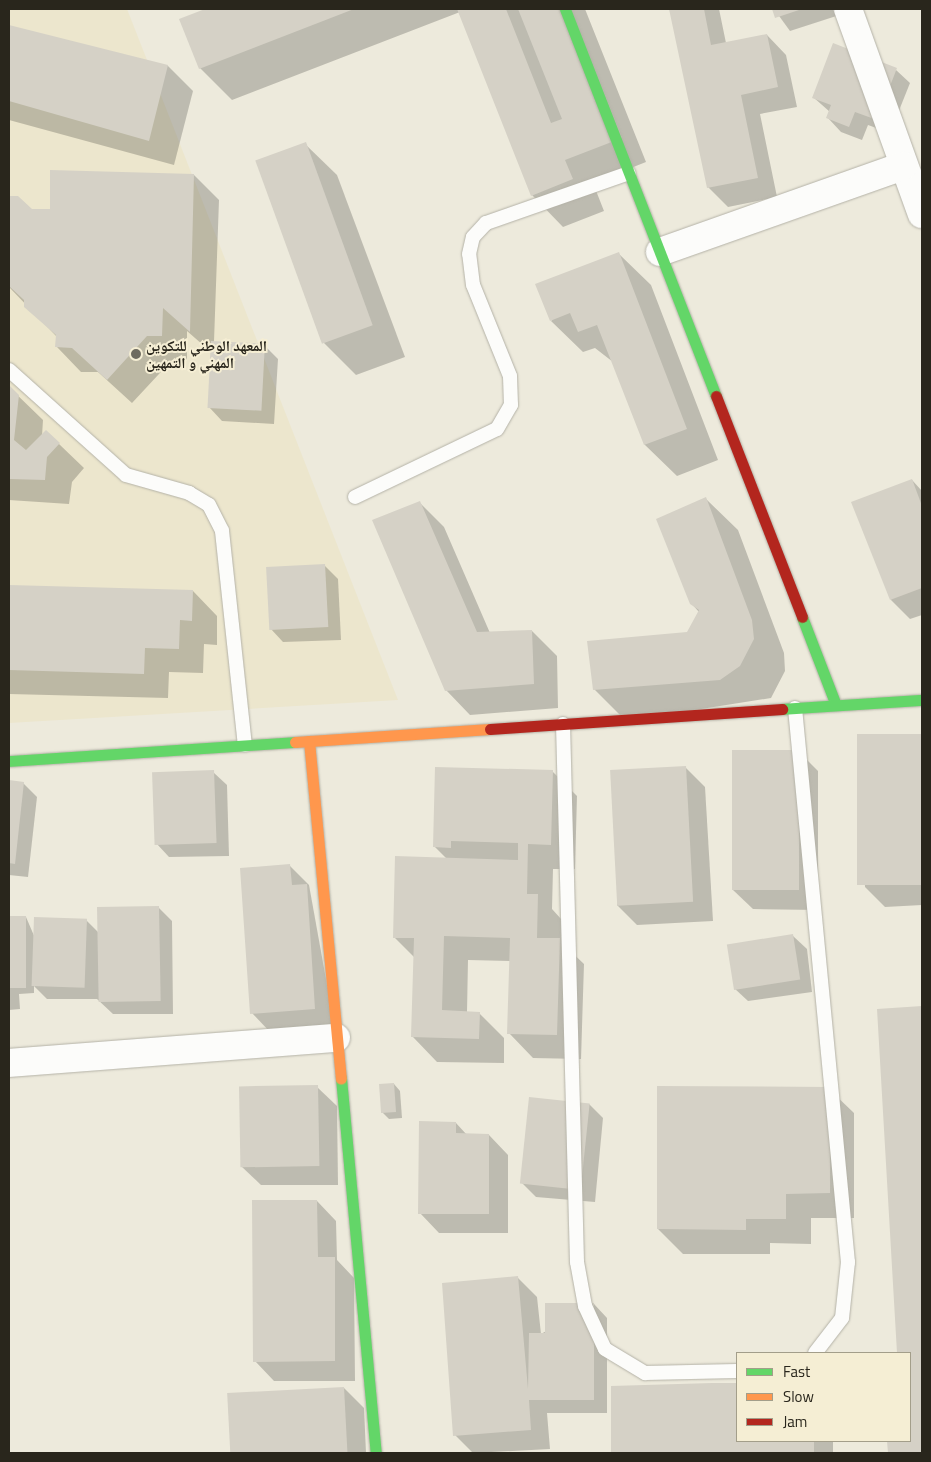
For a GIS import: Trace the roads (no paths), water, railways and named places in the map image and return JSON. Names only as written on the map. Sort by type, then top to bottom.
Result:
[{"type":"street","points":[[565,9],[836,705]]},
{"type":"street","points":[[848,9],[903,166],[922,214]]},
{"type":"street","points":[[660,252],[903,166]]},
{"type":"street","points":[[9,761],[922,700]]},
{"type":"street","points":[[309,741],[376,1453]]},
{"type":"street","points":[[9,1063],[336,1038]]},
{"type":"lane","points":[[355,498],[496,429],[511,405],[510,376],[473,285],[469,254],[473,237],[486,223],[629,173]]},
{"type":"lane","points":[[9,370],[126,475],[189,493],[209,505],[222,531],[245,745]]},
{"type":"lane","points":[[795,708],[848,1262],[842,1318],[815,1352]]},
{"type":"lane","points":[[563,724],[577,1262],[585,1306],[606,1349],[645,1373],[736,1371]]},
{"type":"place","name":"المعهد الوطني للتكوين المهني و التمهين","points":[[136,354]]}]
